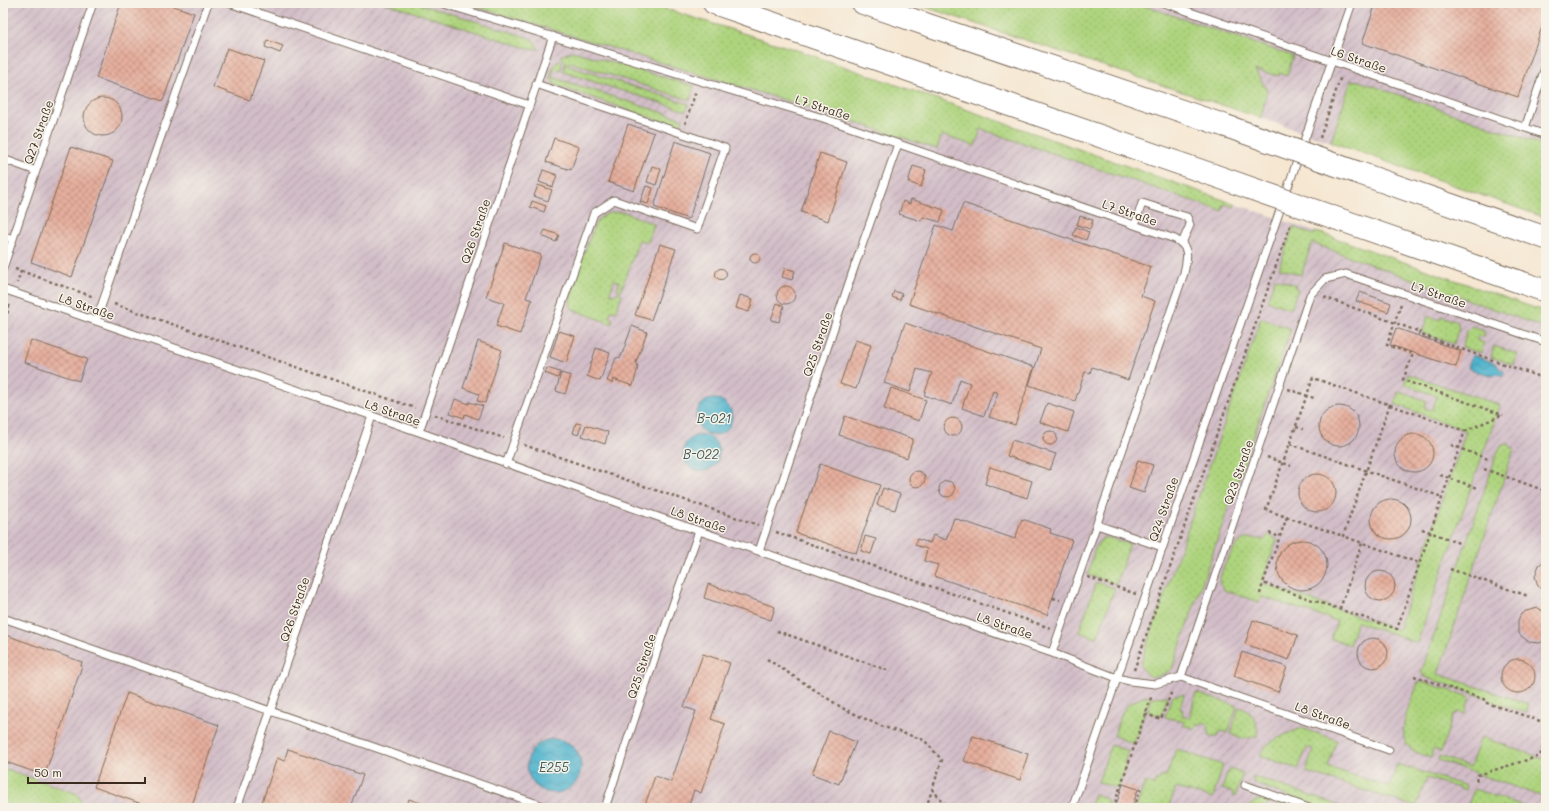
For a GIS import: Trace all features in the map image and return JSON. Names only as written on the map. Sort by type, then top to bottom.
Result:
[{"type":"highway","points":[[714,3],[1546,291]]},
{"type":"highway","points":[[863,3],[1226,126],[1546,238]]},
{"type":"lane","name":"Q27 Straße","points":[[3,268],[93,3]]},
{"type":"lane","points":[[96,321],[208,3]]},
{"type":"lane","points":[[229,3],[529,105]]},
{"type":"lane","name":"L7 Straße","points":[[441,3],[823,118],[1135,225],[1175,239],[1182,243]]},
{"type":"lane","name":"L6 Straße","points":[[1164,3],[1546,135]]},
{"type":"lane","name":"Q24 Straße","points":[[1072,808],[1352,3]]},
{"type":"lane","name":"Q26 Straße","points":[[419,432],[553,36]]},
{"type":"lane","points":[[1525,128],[1546,65]]},
{"type":"lane","points":[[506,464],[594,213],[614,200],[697,229],[725,148],[536,84]]},
{"type":"lane","name":"Q25 Straße","points":[[759,551],[854,268],[898,144]]},
{"type":"lane","points":[[3,159],[36,171]]},
{"type":"lane","points":[[1052,653],[1184,273],[1188,252],[1182,243],[1190,225],[1188,217],[1142,203],[1135,225]]},
{"type":"lane","points":[[3,236],[13,239]]},
{"type":"lane","name":"L7 Straße","points":[[1325,279],[1346,274],[1546,342]]},
{"type":"lane","name":"Q23 Straße","points":[[1178,678],[1310,294],[1325,279]]},
{"type":"lane","name":"L8 Straße","points":[[3,289],[419,432],[506,464],[1052,653],[1117,678],[1155,684],[1178,678],[1389,750]]},
{"type":"lane","name":"Q26 Straße","points":[[237,808],[372,416]]},
{"type":"lane","points":[[1097,525],[1162,547]]},
{"type":"lane","name":"Q25 Straße","points":[[605,808],[665,627],[699,531]]},
{"type":"lane","points":[[3,618],[549,808]]},
{"type":"lane","points":[[1245,785],[1309,808]]},
{"type":"path","points":[[1320,138],[1344,66]]},
{"type":"path","points":[[685,124],[699,81]]},
{"type":"path","points":[[1130,681],[1291,223]]},
{"type":"path","points":[[21,271],[426,412],[766,528],[1059,631]]},
{"type":"path","points":[[1312,293],[1395,322],[1420,332],[1419,334],[1546,379]]},
{"type":"path","points":[[1404,294],[1387,345],[1413,354],[1403,380],[1503,415],[1465,431],[1313,378],[1266,510],[1419,563]]},
{"type":"path","points":[[1287,388],[1314,398]]},
{"type":"path","points":[[1343,536],[1390,404]]},
{"type":"path","points":[[1296,427],[1304,429]]},
{"type":"path","points":[[1263,583],[1397,629],[1465,431]]},
{"type":"path","points":[[1290,444],[1442,497]]},
{"type":"path","points":[[1451,445],[1488,459]]},
{"type":"path","points":[[1264,456],[1292,466]]},
{"type":"path","points":[[1484,469],[1546,491]]},
{"type":"path","points":[[1440,475],[1478,488]]},
{"type":"path","points":[[1260,594],[1287,517]]},
{"type":"path","points":[[1422,529],[1460,542]]},
{"type":"path","points":[[1269,533],[1280,537]]},
{"type":"path","points":[[1340,609],[1362,543]]},
{"type":"path","points":[[1450,569],[1528,596]]},
{"type":"path","points":[[1080,574],[1158,602]]},
{"type":"path","points":[[777,631],[887,670]]},
{"type":"path","points":[[768,659],[844,709],[880,726],[924,740],[942,760],[926,808]]},
{"type":"path","points":[[1414,676],[1486,700],[1487,703],[1546,723]]},
{"type":"path","points":[[1145,714],[1161,719],[1178,678]]},
{"type":"path","points":[[1113,808],[1155,684]]},
{"type":"path","points":[[1476,781],[1478,774],[1540,756],[1546,738]]},
{"type":"path","points":[[1134,808],[1141,788]]},
{"type":"path","points":[[932,789],[948,808]]},
{"type":"shaded area","points":[[3,3],[594,3],[792,66],[1078,161],[1221,211],[1224,204],[1233,206],[1235,204],[1277,218],[1315,232],[1312,243],[1546,328],[1546,808],[1168,808],[1176,787],[1201,795],[1214,792],[1176,749],[1166,778],[1159,780],[1154,785],[1145,782],[1136,808],[84,808],[78,794],[3,768]]},
{"type":"shaded area","points":[[1093,3],[1546,3],[1546,156],[1348,89],[1331,142],[1261,118],[1267,90],[1170,30]]},
{"type":"green space","points":[[385,3],[416,3],[527,37],[533,40],[539,49],[530,49]]},
{"type":"green space","points":[[463,3],[647,3],[800,51],[1235,204],[1234,207],[1224,204],[1222,211],[981,129],[975,146],[942,135],[937,149],[824,112]]},
{"type":"green space","points":[[913,3],[1136,3],[1293,56],[1287,76],[1279,73],[1279,76],[1255,70],[1267,90],[1261,118]]},
{"type":"green space","points":[[573,51],[694,86],[690,100],[569,62],[568,66],[689,104],[686,111],[563,72],[566,63],[560,56]]},
{"type":"green space","points":[[559,60],[562,63],[561,70],[554,69],[552,77],[683,119],[680,128],[555,85],[550,77],[553,67]]},
{"type":"green space","points":[[1351,80],[1359,81],[1546,146],[1546,218],[1331,142]]},
{"type":"green space","points":[[615,212],[624,212],[654,224],[648,242],[639,240],[621,291],[617,289],[620,282],[614,280],[610,293],[615,295],[617,292],[622,294],[616,312],[611,311],[609,317],[613,319],[612,324],[574,310],[571,307],[570,301],[582,259],[598,220]]},
{"type":"green space","points":[[1293,227],[1314,235],[1315,232],[1324,234],[1546,312],[1546,328],[1312,243],[1301,275],[1279,268]]},
{"type":"green space","points":[[1275,278],[1296,285],[1295,288],[1298,289],[1291,309],[1267,301]]},
{"type":"green space","points":[[1428,316],[1440,320],[1441,316],[1457,321],[1459,327],[1454,344],[1422,333]]},
{"type":"green space","points":[[1261,318],[1291,329],[1172,669],[1162,675],[1154,677],[1150,676],[1140,665]]},
{"type":"green space","points":[[1472,326],[1484,330],[1484,337],[1478,336],[1477,340],[1484,343],[1481,353],[1462,347],[1467,331]]},
{"type":"green space","points":[[1494,346],[1517,354],[1514,365],[1491,357]]},
{"type":"green space","points":[[1408,374],[1500,405],[1417,643],[1357,622],[1349,645],[1331,639],[1337,621],[1262,597],[1259,602],[1224,590],[1220,585],[1221,574],[1236,546],[1247,538],[1264,540],[1268,535],[1277,539],[1262,583],[1398,630],[1466,431],[1395,404],[1399,391],[1427,401],[1425,408],[1432,410],[1437,396],[1404,384]]},
{"type":"green space","points":[[1510,444],[1509,447],[1514,448],[1512,455],[1438,674],[1529,704],[1526,713],[1427,678],[1421,673],[1498,451],[1502,445]]},
{"type":"green space","points":[[1106,537],[1130,544],[1116,584],[1088,575],[1096,548],[1102,539]]},
{"type":"green space","points":[[1096,582],[1115,588],[1097,638],[1079,632]]},
{"type":"green space","points":[[1424,682],[1470,697],[1465,714],[1458,712],[1453,715],[1441,752],[1433,749],[1431,758],[1411,749],[1406,743],[1404,735],[1404,726],[1408,708],[1418,683]]},
{"type":"green space","points":[[1196,693],[1237,706],[1228,733],[1220,731],[1217,737],[1209,735],[1210,732],[1207,730],[1209,726],[1204,722],[1201,726],[1197,723],[1195,729],[1183,725],[1184,722],[1165,717],[1172,696],[1184,694],[1180,709],[1183,710],[1182,715],[1189,718]]},
{"type":"green space","points":[[1147,696],[1150,697],[1134,744],[1114,736],[1123,710],[1131,703]]},
{"type":"green space","points":[[1168,696],[1161,716],[1148,712],[1152,697]]},
{"type":"green space","points":[[1239,707],[1248,711],[1254,718],[1257,726],[1257,736],[1244,739],[1231,734]]},
{"type":"green space","points":[[1301,728],[1337,740],[1328,767],[1390,787],[1397,764],[1466,786],[1465,790],[1427,778],[1416,807],[1306,772],[1313,749],[1307,747],[1298,769],[1260,756],[1262,751],[1271,742]]},
{"type":"green space","points":[[1481,737],[1542,758],[1543,755],[1546,756],[1546,798],[1438,760],[1439,756],[1470,767]]},
{"type":"green space","points":[[1111,745],[1128,751],[1124,764],[1126,766],[1118,789],[1098,782]]},
{"type":"green space","points":[[1176,749],[1223,765],[1213,798],[1176,788],[1168,808],[1136,808],[1145,782],[1154,785],[1156,779],[1159,780],[1161,776],[1166,777]]},
{"type":"green space","points":[[3,768],[78,794],[84,808],[3,808]]},
{"type":"green space","points":[[1229,768],[1243,773],[1235,797],[1232,796],[1233,792],[1222,789]]},
{"type":"green space","points":[[1253,776],[1346,808],[1319,808],[1256,784],[1253,781]]},
{"type":"green space","points":[[1474,789],[1530,808],[1467,808]]},
{"type":"green space","points":[[1094,794],[1107,799],[1106,802],[1112,805],[1111,808],[1089,808]]},
{"type":"green space","points":[[1272,798],[1300,808],[1289,808],[1269,803],[1264,808],[1247,808],[1257,800]]},
{"type":"water","points":[[1472,355],[1495,363],[1504,371],[1503,376],[1498,374],[1490,376],[1468,368]]},
{"type":"water","name":"B-021","points":[[718,399],[727,404],[731,410],[731,424],[727,430],[718,435],[710,435],[701,430],[697,424],[696,413],[701,404],[707,400]]},
{"type":"water","name":"B-022","points":[[705,435],[714,440],[718,446],[718,460],[714,466],[705,471],[697,471],[688,466],[684,460],[683,449],[688,440],[694,436]]},
{"type":"water","name":"E255","points":[[549,739],[559,739],[569,743],[577,751],[581,761],[581,771],[577,781],[569,789],[559,793],[549,793],[539,789],[531,781],[527,771],[527,761],[531,751],[539,743]]},
{"type":"building","points":[[121,3],[165,3],[194,13],[163,101],[96,78]]},
{"type":"building","points":[[1376,3],[1546,3],[1546,15],[1518,97],[1362,43]]},
{"type":"building","points":[[3,6],[6,14],[6,21],[3,29]]},
{"type":"building","points":[[267,40],[283,46],[280,53],[265,47]]},
{"type":"building","points":[[227,48],[264,61],[250,100],[213,87]]},
{"type":"building","points":[[99,98],[107,98],[114,101],[119,106],[122,117],[119,128],[114,133],[107,136],[99,136],[92,133],[87,128],[84,121],[84,113],[87,106],[92,101]]},
{"type":"building","points":[[628,124],[654,133],[634,191],[608,182]]},
{"type":"building","points":[[554,138],[579,147],[571,170],[546,162]]},
{"type":"building","points":[[675,141],[710,153],[689,219],[654,207]]},
{"type":"building","points":[[71,147],[113,161],[72,277],[31,262]]},
{"type":"building","points":[[820,153],[847,162],[828,221],[801,212]]},
{"type":"building","points":[[652,166],[661,169],[656,185],[647,182]]},
{"type":"building","points":[[913,166],[926,170],[921,187],[908,182]]},
{"type":"building","points":[[543,170],[557,175],[553,187],[539,182]]},
{"type":"building","points":[[538,185],[552,190],[548,201],[534,196]]},
{"type":"building","points":[[646,186],[653,188],[648,204],[640,202]]},
{"type":"building","points":[[911,199],[944,210],[940,222],[923,217],[921,221],[899,214],[903,201],[910,204]]},
{"type":"building","points":[[532,201],[546,206],[544,212],[530,207]]},
{"type":"building","points":[[963,203],[1151,267],[1141,296],[1155,301],[1128,380],[1092,367],[1090,373],[1085,372],[1075,401],[1029,385],[1041,349],[909,304],[936,225],[953,231]]},
{"type":"building","points":[[1080,216],[1093,220],[1090,229],[1077,225]]},
{"type":"building","points":[[1076,227],[1089,232],[1086,240],[1073,235]]},
{"type":"building","points":[[545,230],[559,235],[556,242],[542,236]]},
{"type":"building","points":[[505,243],[541,255],[526,298],[532,300],[520,334],[496,326],[504,303],[486,297]]},
{"type":"building","points":[[660,244],[676,249],[651,320],[635,315]]},
{"type":"building","points":[[753,253],[757,253],[759,254],[759,262],[753,263],[750,260],[750,256]]},
{"type":"building","points":[[721,268],[725,270],[727,274],[725,278],[721,280],[717,278],[715,274],[717,270]]},
{"type":"building","points":[[785,268],[795,271],[792,280],[782,277]]},
{"type":"building","points":[[786,286],[792,289],[795,295],[792,301],[786,304],[780,301],[777,295],[780,289]]},
{"type":"building","points":[[894,291],[902,294],[900,300],[892,297]]},
{"type":"building","points":[[1360,292],[1391,303],[1388,312],[1356,301]]},
{"type":"building","points":[[740,295],[753,299],[749,312],[736,308]]},
{"type":"building","points":[[777,303],[784,306],[779,322],[771,320]]},
{"type":"building","points":[[905,323],[1034,367],[1015,425],[989,417],[998,393],[993,391],[984,416],[962,408],[970,383],[960,379],[952,405],[924,395],[932,373],[917,369],[910,392],[884,383]]},
{"type":"building","points":[[632,326],[647,332],[636,362],[638,367],[633,386],[613,379],[612,383],[607,381],[616,358],[621,357]]},
{"type":"building","points":[[1396,328],[1461,351],[1456,367],[1390,345]]},
{"type":"building","points":[[559,331],[575,336],[566,363],[550,357]]},
{"type":"building","points":[[31,340],[87,359],[79,381],[24,362]]},
{"type":"building","points":[[855,340],[871,345],[856,389],[840,384]]},
{"type":"building","points":[[478,341],[502,350],[485,403],[477,401],[479,394],[463,388]]},
{"type":"building","points":[[596,348],[610,353],[600,381],[587,376]]},
{"type":"building","points":[[547,368],[560,372],[558,378],[545,373]]},
{"type":"building","points":[[561,373],[571,376],[565,394],[556,391]]},
{"type":"building","points":[[891,388],[926,400],[919,421],[884,409]]},
{"type":"building","points":[[455,399],[469,404],[469,402],[483,406],[478,419],[465,414],[464,418],[450,413]]},
{"type":"building","points":[[1047,403],[1074,412],[1068,432],[1040,422]]},
{"type":"building","points":[[1343,406],[1350,409],[1356,415],[1359,426],[1358,434],[1350,443],[1343,446],[1335,446],[1328,443],[1320,434],[1319,422],[1322,415],[1331,407]]},
{"type":"building","points":[[845,416],[913,439],[907,458],[839,435]]},
{"type":"building","points":[[953,418],[959,421],[962,427],[959,433],[953,436],[947,433],[944,427],[947,421]]},
{"type":"building","points":[[576,423],[582,424],[578,435],[573,433]]},
{"type":"building","points":[[586,425],[608,432],[605,444],[582,436]]},
{"type":"building","points":[[1050,431],[1055,433],[1057,438],[1055,443],[1050,445],[1045,443],[1043,438],[1045,433]]},
{"type":"building","points":[[1410,434],[1418,434],[1428,439],[1432,446],[1432,460],[1428,467],[1418,472],[1410,472],[1400,467],[1398,464],[1395,457],[1395,449],[1400,439],[1403,437]]},
{"type":"building","points":[[1012,440],[1056,454],[1050,470],[1007,456]]},
{"type":"building","points":[[1138,460],[1153,465],[1144,493],[1129,488]]},
{"type":"building","points":[[820,464],[880,485],[856,553],[796,533]]},
{"type":"building","points":[[990,467],[1032,481],[1027,498],[985,484]]},
{"type":"building","points":[[914,471],[920,471],[925,476],[923,485],[920,487],[914,487],[909,482],[909,476]]},
{"type":"building","points":[[1313,474],[1321,474],[1331,479],[1335,486],[1335,500],[1331,507],[1321,512],[1313,512],[1303,507],[1301,504],[1298,497],[1298,489],[1303,479],[1306,477]]},
{"type":"building","points":[[944,481],[950,481],[955,486],[953,495],[950,497],[944,497],[939,492],[939,486]]},
{"type":"building","points":[[883,488],[900,494],[895,510],[877,505]]},
{"type":"building","points":[[1395,499],[1402,502],[1408,508],[1411,519],[1410,527],[1402,536],[1395,539],[1387,539],[1380,536],[1372,527],[1371,515],[1374,508],[1383,500]]},
{"type":"building","points":[[954,518],[1015,539],[1022,519],[1051,529],[1050,533],[1072,540],[1047,615],[934,576],[938,565],[924,561],[927,549],[915,545],[917,539],[930,543],[933,535],[946,540]]},
{"type":"building","points":[[865,536],[876,539],[871,554],[861,551]]},
{"type":"building","points":[[1302,540],[1312,542],[1320,547],[1325,555],[1327,565],[1325,575],[1320,583],[1312,588],[1302,590],[1292,588],[1284,583],[1279,575],[1277,565],[1279,555],[1284,547],[1292,542]]},
{"type":"building","points":[[1546,560],[1546,593],[1538,586],[1535,576],[1539,565]]},
{"type":"building","points":[[1380,571],[1391,575],[1395,586],[1391,597],[1380,601],[1369,597],[1365,586],[1369,575]]},
{"type":"building","points":[[708,584],[775,607],[771,620],[704,598]]},
{"type":"building","points":[[1538,608],[1546,613],[1546,639],[1540,643],[1529,642],[1520,635],[1518,631],[1518,620],[1521,614],[1526,611]]},
{"type":"building","points":[[1253,620],[1298,635],[1289,660],[1245,644]]},
{"type":"building","points":[[3,634],[82,662],[82,666],[46,771],[44,770],[43,775],[3,761]]},
{"type":"building","points":[[1373,638],[1379,639],[1387,647],[1387,659],[1379,667],[1373,668],[1367,667],[1359,659],[1358,653],[1359,647],[1367,639]]},
{"type":"building","points":[[1242,652],[1287,667],[1278,692],[1234,676]]},
{"type":"building","points":[[703,654],[730,663],[711,719],[725,724],[701,793],[694,790],[688,808],[644,808],[655,776],[671,782],[696,711],[684,707]]},
{"type":"building","points":[[1515,659],[1521,659],[1525,660],[1532,666],[1535,676],[1534,683],[1528,690],[1521,693],[1515,693],[1511,692],[1504,686],[1501,679],[1501,673],[1502,669],[1508,662]]},
{"type":"building","points":[[127,693],[219,725],[191,808],[153,808],[94,787]]},
{"type":"building","points":[[829,731],[856,742],[839,784],[812,774]]},
{"type":"building","points":[[973,736],[1028,754],[1020,780],[964,761]]},
{"type":"building","points":[[288,749],[363,775],[351,808],[260,808],[277,758],[284,761]]},
{"type":"building","points":[[1123,784],[1138,789],[1132,808],[1115,808]]},
{"type":"building","points":[[409,799],[434,808],[406,808]]}]
